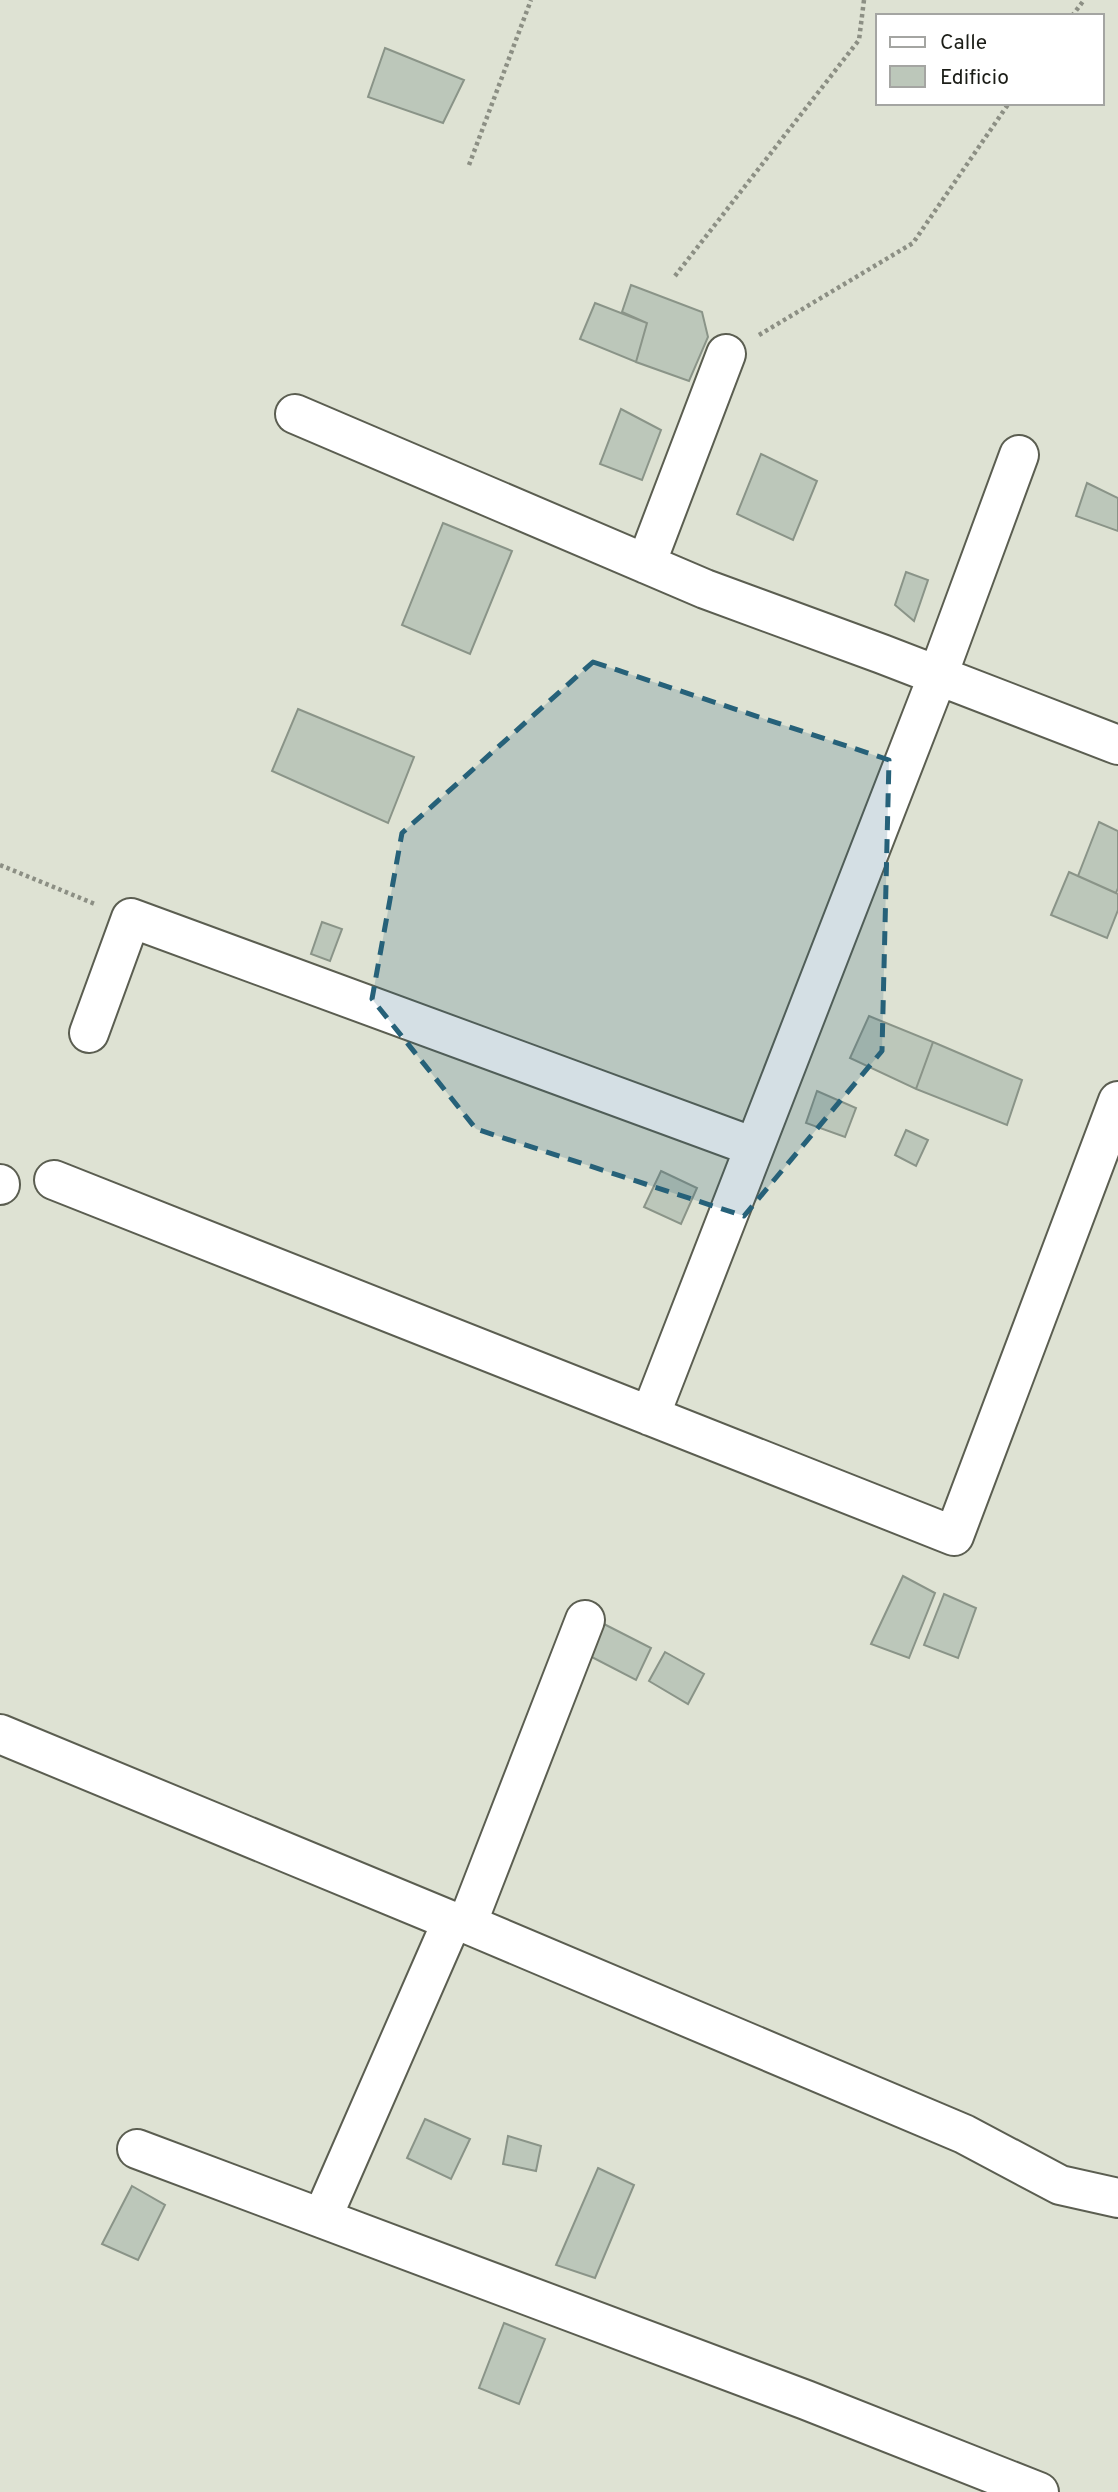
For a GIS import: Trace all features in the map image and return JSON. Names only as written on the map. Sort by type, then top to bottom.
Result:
[{"type":"street","points":[[646,564],[726,354]]},
{"type":"street","points":[[295,414],[705,589],[1118,745]]},
{"type":"street","points":[[650,1416],[938,675],[1019,455]]},
{"type":"street","points":[[89,1033],[131,919],[754,1147]]},
{"type":"street","points":[[54,1180],[954,1536],[1118,1101]]},
{"type":"street","points":[[322,2218],[459,1923],[585,1620]]},
{"type":"street","points":[[0,1734],[952,2129],[1060,2185],[1118,2198]]},
{"type":"street","points":[[136,2149],[806,2400],[1039,2492]]},
{"type":"path","points":[[469,164],[531,0]]},
{"type":"path","points":[[675,276],[859,40],[864,0]]},
{"type":"path","points":[[726,354],[914,243],[1008,105]]},
{"type":"path","points":[[0,864],[131,919]]},
{"type":"highlighted area","points":[[593,662],[889,760],[882,1051],[744,1216],[476,1129],[372,999],[402,833]]},
{"type":"building","points":[[385,48],[464,80],[443,123],[368,97]]},
{"type":"building","points":[[631,285],[702,312],[708,337],[689,381],[636,362],[647,323],[622,312]]},
{"type":"building","points":[[595,303],[647,323],[636,362],[580,339]]},
{"type":"building","points":[[621,409],[661,430],[642,480],[600,464]]},
{"type":"building","points":[[761,454],[817,481],[793,540],[737,514]]},
{"type":"building","points":[[1087,483],[1118,498],[1118,531],[1076,516]]},
{"type":"building","points":[[443,523],[512,551],[470,654],[402,625]]},
{"type":"building","points":[[906,572],[928,580],[914,621],[895,605]]},
{"type":"building","points":[[298,709],[414,757],[388,823],[272,771]]},
{"type":"building","points":[[1099,822],[1118,831],[1116,893],[1078,876]]},
{"type":"building","points":[[1069,872],[1118,894],[1118,910],[1107,938],[1051,915]]},
{"type":"building","points":[[322,922],[342,929],[330,961],[311,954]]},
{"type":"building","points":[[869,1016],[933,1042],[916,1089],[850,1058]]},
{"type":"building","points":[[933,1042],[1022,1080],[1007,1125],[916,1089]]},
{"type":"building","points":[[817,1091],[856,1108],[845,1137],[806,1123]]},
{"type":"building","points":[[906,1130],[928,1140],[916,1166],[895,1155]]},
{"type":"building","points":[[661,1171],[697,1188],[681,1224],[644,1207]]},
{"type":"building","points":[[903,1576],[935,1593],[909,1658],[871,1644]]},
{"type":"building","points":[[944,1594],[976,1608],[958,1658],[924,1645]]},
{"type":"building","points":[[600,1622],[651,1648],[636,1680],[584,1653]]},
{"type":"building","points":[[665,1652],[704,1674],[688,1704],[649,1681]]},
{"type":"building","points":[[425,2119],[470,2139],[451,2179],[407,2158]]},
{"type":"building","points":[[508,2136],[541,2146],[536,2171],[503,2164]]},
{"type":"building","points":[[598,2168],[634,2185],[595,2278],[556,2265]]},
{"type":"building","points":[[132,2186],[165,2205],[138,2260],[102,2244]]},
{"type":"building","points":[[504,2323],[545,2339],[519,2404],[479,2388]]}]
